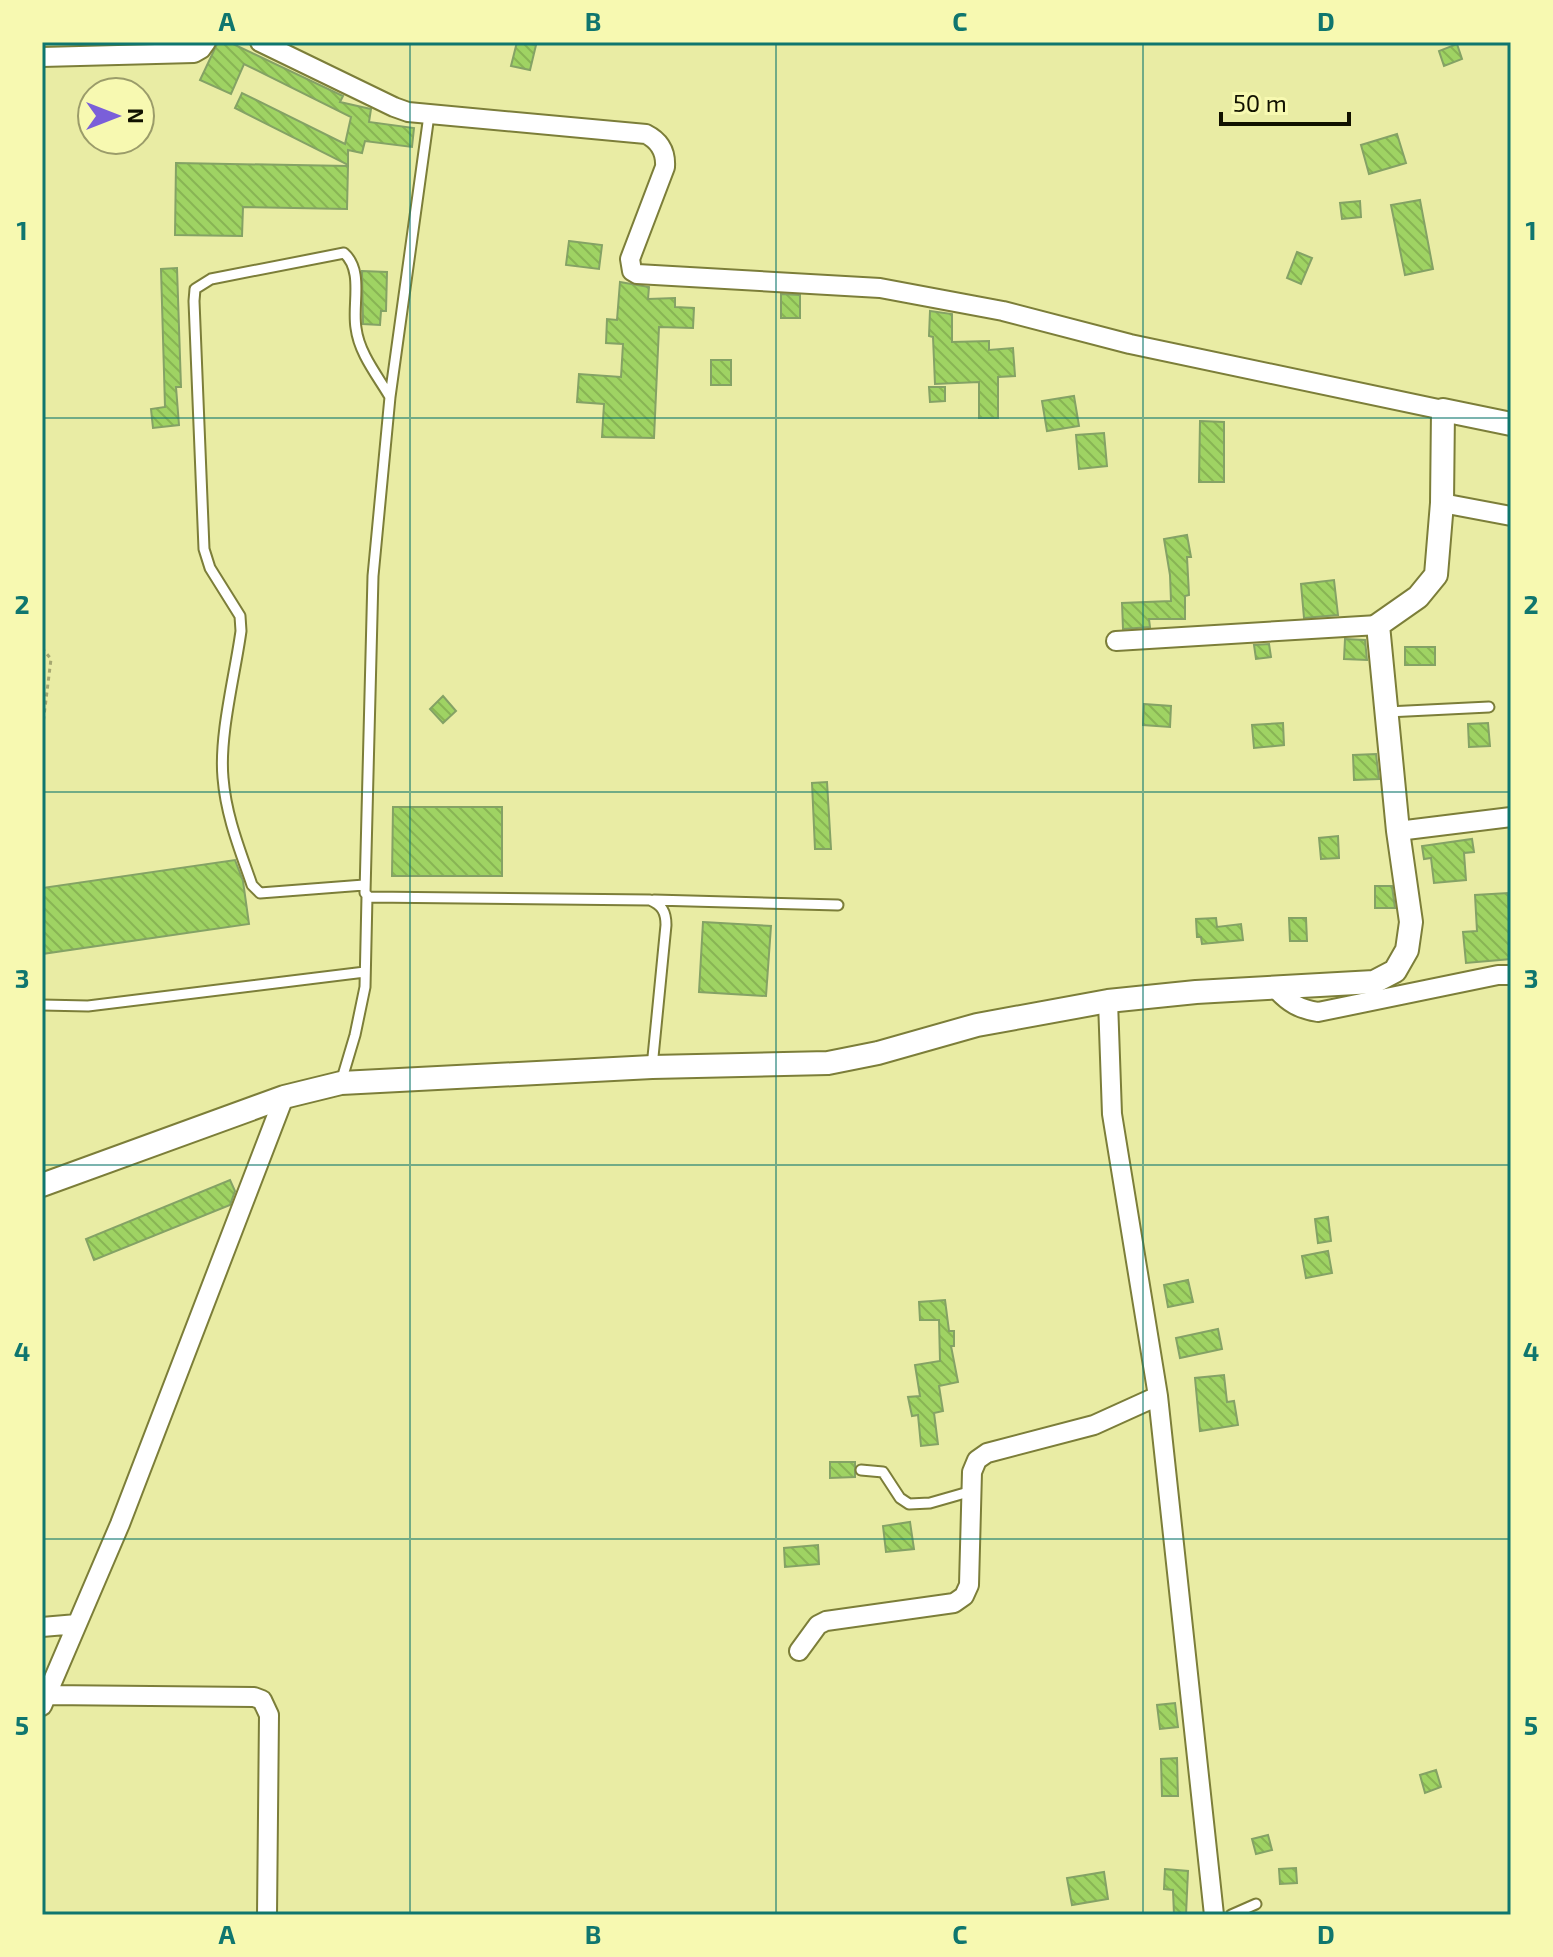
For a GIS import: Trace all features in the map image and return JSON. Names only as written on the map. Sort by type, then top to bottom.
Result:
[{"type":"street","points":[[42,57],[194,53],[206,42]]},
{"type":"street","points":[[260,42],[394,107],[429,115],[646,134],[657,139],[666,157],[665,167],[630,259],[632,271],[637,274],[880,288],[1003,311],[1130,344],[1511,424]]},
{"type":"street","points":[[1116,641],[1378,625],[1418,597],[1436,575],[1442,503],[1443,410]]},
{"type":"street","points":[[1442,503],[1511,516]]},
{"type":"street","points":[[42,1185],[284,1097],[341,1083],[652,1067],[828,1063],[878,1053],[977,1025],[1108,1001],[1196,992],[1374,982],[1395,971],[1407,950],[1411,922],[1398,831],[1378,625]]},
{"type":"street","points":[[1398,831],[1511,817]]},
{"type":"street","points":[[1276,989],[1301,1010],[1318,1012],[1498,975],[1511,975]]},
{"type":"street","points":[[1108,1001],[1112,1114],[1158,1396],[1214,1915]]},
{"type":"street","points":[[47,1695],[120,1524],[284,1097]]},
{"type":"street","points":[[799,1651],[818,1625],[826,1621],[954,1603],[964,1596],[969,1585],[972,1472],[977,1460],[987,1453],[1094,1425],[1158,1396]]},
{"type":"street","points":[[42,1627],[77,1624]]},
{"type":"street","points":[[42,1665],[47,1695]]},
{"type":"street","points":[[47,1695],[254,1697],[262,1700],[269,1715],[267,1915]]},
{"type":"lane","points":[[341,1083],[365,987],[367,896],[364,885],[373,576],[390,397],[429,115]]},
{"type":"lane","points":[[364,885],[260,893],[252,885],[229,818],[223,750],[241,631],[240,616],[210,568],[204,549],[195,289],[211,279],[344,253],[352,260],[355,271],[355,327],[361,350],[390,397]]},
{"type":"lane","points":[[1387,712],[1489,707]]},
{"type":"lane","points":[[367,896],[838,905]]},
{"type":"lane","points":[[650,900],[662,908],[666,925],[652,1067]]},
{"type":"lane","points":[[42,1005],[88,1006],[365,972]]},
{"type":"lane","points":[[861,1470],[883,1472],[900,1498],[909,1504],[930,1503],[972,1491]]},
{"type":"lane","points":[[1231,1915],[1256,1904]]},
{"type":"path","points":[[42,648],[51,659],[42,732]]},
{"type":"building","points":[[218,42],[229,42],[343,96],[340,102],[371,109],[369,122],[414,128],[412,147],[365,141],[362,153],[348,150],[348,165],[235,108],[242,93],[345,144],[351,117],[244,64],[231,94],[200,80]]},
{"type":"building","points":[[517,42],[536,45],[530,70],[511,66]]},
{"type":"building","points":[[1457,44],[1462,59],[1444,66],[1439,51]]},
{"type":"building","points":[[1397,134],[1406,163],[1369,174],[1361,145]]},
{"type":"building","points":[[176,163],[348,166],[347,209],[243,207],[242,236],[175,235]]},
{"type":"building","points":[[1420,200],[1433,269],[1405,275],[1391,205]]},
{"type":"building","points":[[1360,201],[1361,217],[1342,219],[1340,203]]},
{"type":"building","points":[[569,241],[602,245],[599,269],[566,265]]},
{"type":"building","points":[[1297,252],[1312,258],[1301,284],[1287,278]]},
{"type":"building","points":[[177,268],[181,387],[176,387],[179,425],[153,428],[151,409],[165,407],[161,269]]},
{"type":"building","points":[[362,271],[387,272],[386,311],[381,311],[380,325],[363,324]]},
{"type":"building","points":[[620,282],[649,287],[648,299],[675,298],[675,307],[694,308],[693,328],[659,327],[654,438],[602,437],[604,404],[577,402],[579,374],[621,377],[623,344],[606,343],[607,319],[617,320]]},
{"type":"building","points":[[781,294],[800,295],[800,318],[781,318]]},
{"type":"building","points":[[930,311],[952,314],[952,342],[989,341],[989,350],[1013,348],[1015,376],[998,377],[998,418],[979,418],[979,382],[935,384],[933,337],[929,336]]},
{"type":"building","points":[[711,360],[731,360],[731,385],[711,385]]},
{"type":"building","points":[[929,387],[945,387],[945,401],[930,402]]},
{"type":"building","points":[[1074,396],[1079,426],[1047,431],[1042,401]]},
{"type":"building","points":[[1200,421],[1224,422],[1224,482],[1199,482]]},
{"type":"building","points":[[1104,433],[1107,466],[1079,469],[1076,435]]},
{"type":"building","points":[[1187,535],[1191,557],[1187,557],[1189,595],[1185,596],[1185,619],[1149,619],[1150,627],[1123,629],[1122,603],[1171,601],[1164,539]]},
{"type":"building","points":[[1334,580],[1338,615],[1304,618],[1301,584]]},
{"type":"building","points":[[1345,639],[1365,640],[1367,660],[1344,659]]},
{"type":"building","points":[[1269,644],[1271,657],[1256,659],[1254,645]]},
{"type":"building","points":[[1405,647],[1435,647],[1435,665],[1405,665]]},
{"type":"building","points":[[443,696],[456,711],[443,723],[430,709]]},
{"type":"building","points":[[1144,704],[1171,706],[1170,727],[1143,725]]},
{"type":"building","points":[[1283,723],[1284,745],[1254,748],[1252,725]]},
{"type":"building","points":[[1488,723],[1490,746],[1469,747],[1468,724]]},
{"type":"building","points":[[1376,754],[1379,779],[1354,780],[1353,755]]},
{"type":"building","points":[[827,782],[831,849],[815,849],[812,783]]},
{"type":"building","points":[[393,807],[502,807],[502,876],[392,876]]},
{"type":"building","points":[[1338,836],[1339,858],[1321,859],[1319,838]]},
{"type":"building","points":[[1472,839],[1474,852],[1464,853],[1466,880],[1434,883],[1431,858],[1424,859],[1422,846]]},
{"type":"building","points":[[235,860],[243,881],[249,924],[42,954],[42,888]]},
{"type":"building","points":[[1375,886],[1392,886],[1395,908],[1375,908]]},
{"type":"building","points":[[1508,893],[1511,959],[1466,963],[1463,932],[1477,931],[1475,895]]},
{"type":"building","points":[[1216,918],[1217,927],[1241,924],[1243,940],[1202,944],[1201,937],[1197,937],[1196,919]]},
{"type":"building","points":[[1289,918],[1306,918],[1307,941],[1290,941]]},
{"type":"building","points":[[703,922],[771,926],[766,996],[699,992]]},
{"type":"building","points":[[230,1180],[235,1191],[230,1205],[94,1260],[86,1239]]},
{"type":"building","points":[[1328,1217],[1331,1241],[1318,1243],[1315,1219]]},
{"type":"building","points":[[1328,1251],[1332,1273],[1306,1278],[1302,1256]]},
{"type":"building","points":[[1188,1280],[1193,1302],[1168,1307],[1164,1285]]},
{"type":"building","points":[[945,1300],[949,1331],[954,1331],[954,1346],[951,1346],[958,1382],[939,1386],[943,1411],[934,1413],[938,1444],[921,1446],[918,1415],[912,1416],[908,1397],[920,1396],[915,1365],[940,1361],[939,1320],[920,1320],[919,1302]]},
{"type":"building","points":[[1218,1329],[1222,1349],[1180,1358],[1176,1338]]},
{"type":"building","points":[[1224,1375],[1227,1402],[1234,1401],[1238,1425],[1200,1431],[1195,1378]]},
{"type":"building","points":[[830,1462],[855,1462],[855,1477],[830,1478]]},
{"type":"building","points":[[910,1522],[914,1549],[886,1552],[883,1526]]},
{"type":"building","points":[[818,1545],[819,1564],[785,1567],[784,1548]]},
{"type":"building","points":[[1175,1703],[1178,1727],[1160,1729],[1157,1705]]},
{"type":"building","points":[[1177,1758],[1178,1796],[1162,1796],[1161,1759]]},
{"type":"building","points":[[1436,1770],[1441,1787],[1425,1793],[1420,1775]]},
{"type":"building","points":[[1268,1835],[1272,1850],[1256,1854],[1252,1839]]},
{"type":"building","points":[[1296,1868],[1297,1883],[1280,1884],[1279,1869]]},
{"type":"building","points":[[1165,1869],[1188,1871],[1186,1915],[1174,1915],[1173,1890],[1164,1889]]},
{"type":"building","points":[[1104,1872],[1108,1899],[1072,1905],[1067,1878]]}]
